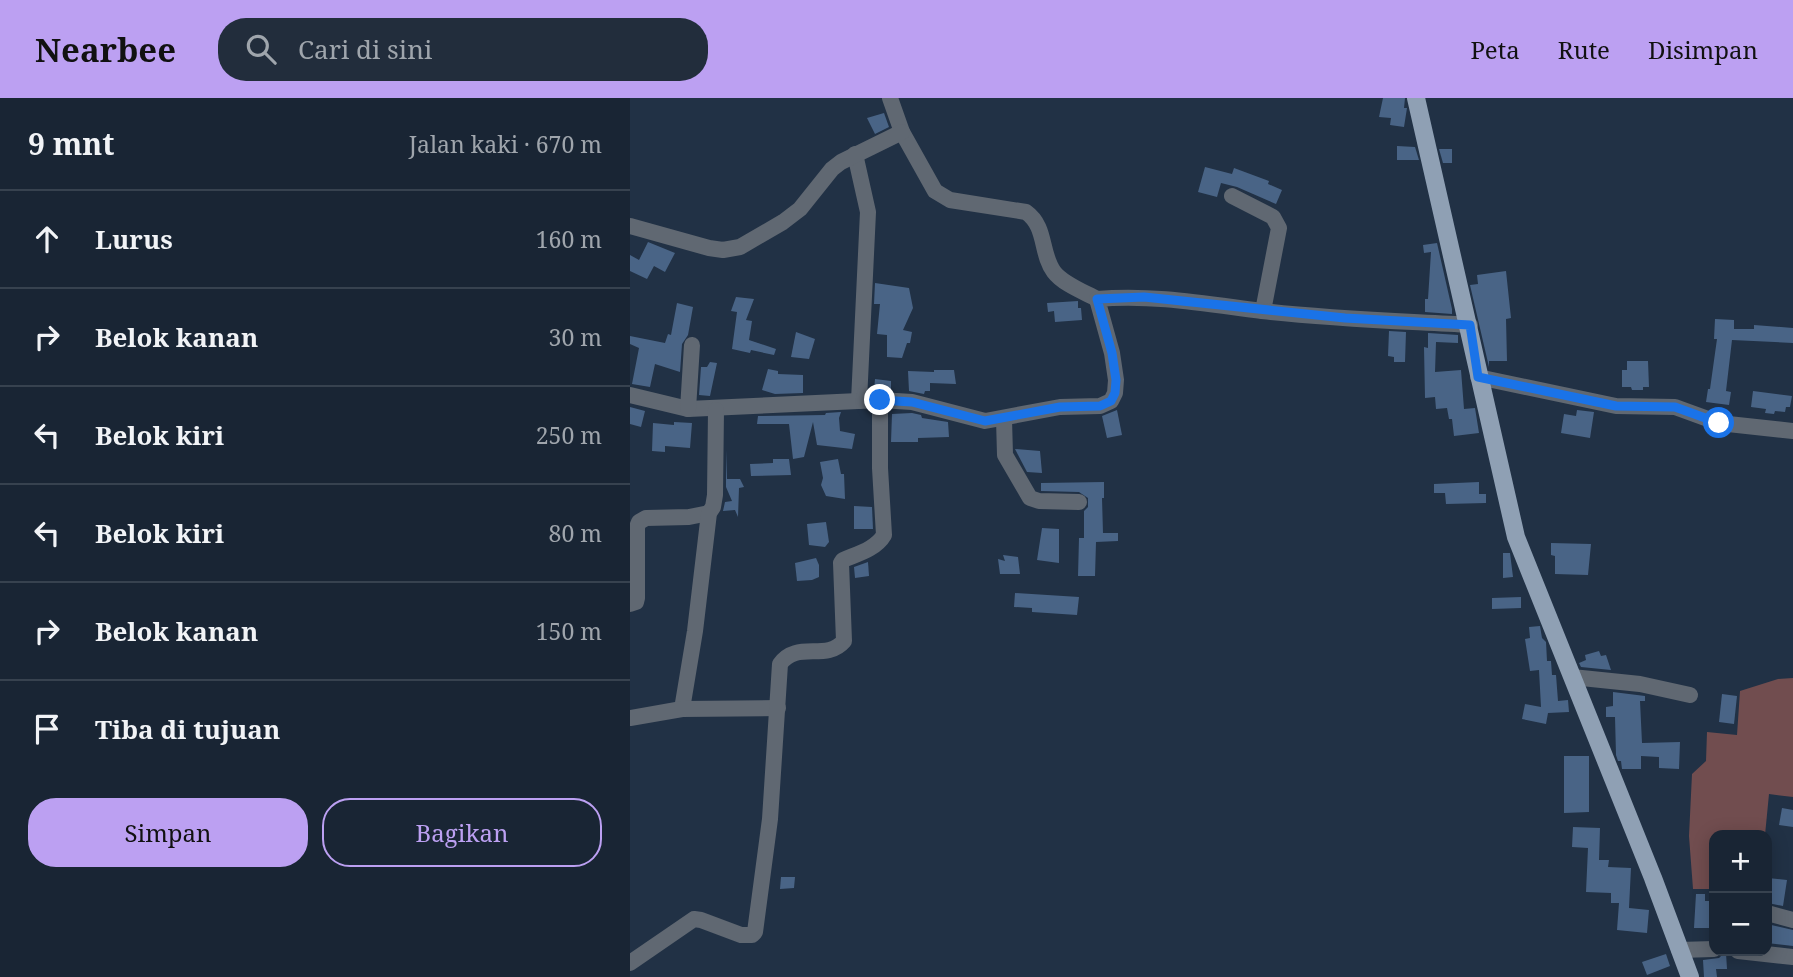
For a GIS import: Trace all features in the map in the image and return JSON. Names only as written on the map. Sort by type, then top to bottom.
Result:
[{"type":"main road","points":[[1416,98],[1470,325],[1478,377],[1516,537],[1690,977]]},
{"type":"street","points":[[890,98],[902,132],[935,191],[950,200],[1026,212],[1040,228],[1048,259],[1057,276],[1097,299],[1144,297],[1263,311],[1470,325]]},
{"type":"street","points":[[631,230],[709,248],[723,250],[740,247],[800,209],[832,169],[855,154],[902,132]]},
{"type":"street","points":[[855,154],[868,212],[859,401]]},
{"type":"street","points":[[1232,196],[1278,222],[1263,311]]},
{"type":"street","points":[[630,395],[688,409],[716,410],[880,400],[912,402],[985,421],[1060,407],[1100,406],[1111,401],[1116,380],[1112,353],[1097,299]]},
{"type":"street","points":[[688,409],[692,345]]},
{"type":"street","points":[[1478,377],[1616,406],[1675,407],[1719,423],[1793,431]]},
{"type":"street","points":[[630,963],[694,919],[701,919],[741,935],[752,935],[755,932],[770,819],[780,664],[792,652],[833,650],[844,641],[841,563],[881,541],[884,535],[880,400]]},
{"type":"street","points":[[682,709],[695,631],[709,513],[715,495],[716,410]]},
{"type":"street","points":[[1004,419],[1005,455],[1030,498],[1039,501],[1079,502]]},
{"type":"street","points":[[630,604],[636,602],[637,598],[639,522],[646,518],[689,517],[709,513]]},
{"type":"street","points":[[1572,677],[1640,684],[1689,695]]},
{"type":"street","points":[[630,718],[682,709],[778,708]]},
{"type":"street","points":[[1772,914],[1793,920]]},
{"type":"street","points":[[1679,950],[1709,949]]},
{"type":"street","points":[[1772,955],[1793,957]]},
{"type":"shaded area","points":[[1793,678],[1793,797],[1769,794],[1765,830],[1709,830],[1709,889],[1693,889],[1689,836],[1692,774],[1706,761],[1707,732],[1737,735],[1740,691],[1778,679]]},
{"type":"building","points":[[1383,98],[1405,98],[1404,108],[1407,108],[1404,127],[1390,125],[1391,118],[1379,117]]},
{"type":"building","points":[[884,113],[889,127],[875,134],[867,118]]},
{"type":"building","points":[[1397,146],[1415,147],[1419,160],[1397,160]]},
{"type":"building","points":[[1439,149],[1452,149],[1452,163],[1443,163]]},
{"type":"building","points":[[1205,167],[1232,174],[1234,168],[1269,181],[1268,184],[1282,190],[1276,204],[1221,183],[1217,197],[1198,192]]},
{"type":"building","points":[[648,242],[675,253],[665,272],[654,266],[647,279],[630,271],[630,255],[639,260]]},
{"type":"building","points":[[1437,243],[1452,314],[1425,312],[1431,252],[1424,253],[1423,245]]},
{"type":"building","points":[[1506,271],[1511,318],[1506,319],[1507,361],[1489,361],[1489,367],[1470,285],[1478,284],[1477,275]]},
{"type":"building","points":[[875,283],[909,288],[913,308],[903,330],[912,332],[902,358],[887,357],[887,335],[877,334],[880,304],[874,304]]},
{"type":"building","points":[[736,297],[754,299],[746,320],[752,321],[749,340],[776,349],[774,355],[732,349],[737,312],[731,311]]},
{"type":"building","points":[[1078,301],[1082,320],[1055,322],[1054,311],[1048,312],[1047,303]]},
{"type":"building","points":[[677,303],[693,307],[688,335],[682,344],[680,372],[655,364],[650,387],[632,384],[639,348],[630,344],[630,336],[665,343],[668,334],[671,335]]},
{"type":"building","points":[[1715,319],[1734,320],[1734,329],[1754,329],[1754,325],[1793,328],[1793,343],[1732,340],[1726,391],[1731,392],[1729,405],[1706,402],[1717,339],[1714,339]]},
{"type":"building","points":[[1389,331],[1406,332],[1405,362],[1394,362],[1394,357],[1388,356]]},
{"type":"building","points":[[796,332],[815,339],[809,359],[791,357]]},
{"type":"building","points":[[1428,333],[1458,335],[1458,343],[1436,342],[1435,372],[1461,370],[1464,409],[1475,408],[1479,433],[1454,436],[1452,419],[1449,419],[1447,408],[1436,409],[1435,397],[1425,398],[1424,347],[1428,348]]},
{"type":"building","points":[[1627,361],[1648,361],[1649,387],[1632,390],[1631,387],[1622,387],[1622,370],[1627,370]]},
{"type":"building","points":[[710,362],[717,363],[710,396],[699,395],[701,367],[707,367]]},
{"type":"building","points":[[768,369],[778,371],[778,374],[803,375],[803,393],[775,394],[762,390]]},
{"type":"building","points":[[954,370],[956,384],[930,383],[930,391],[925,391],[924,394],[909,391],[908,371]]},
{"type":"building","points":[[875,379],[891,381],[891,390],[874,390]]},
{"type":"building","points":[[1753,391],[1792,396],[1790,407],[1786,407],[1785,412],[1775,411],[1774,414],[1765,413],[1766,409],[1751,407]]},
{"type":"building","points":[[630,407],[645,411],[641,427],[630,424]]},
{"type":"building","points":[[1117,410],[1122,435],[1107,438],[1102,416]]},
{"type":"building","points":[[1577,410],[1594,412],[1590,438],[1561,433],[1564,414],[1576,416]]},
{"type":"building","points":[[841,412],[840,431],[855,434],[852,449],[817,445],[813,422],[804,457],[793,459],[789,424],[757,424],[758,416],[825,415]]},
{"type":"building","points":[[892,414],[921,415],[922,418],[948,422],[949,437],[918,438],[918,442],[891,442]]},
{"type":"building","points":[[674,422],[692,423],[690,448],[665,446],[665,452],[652,451],[653,423],[674,425]]},
{"type":"building","points":[[1015,449],[1040,451],[1042,473],[1027,472]]},
{"type":"building","points":[[726,450],[727,479],[740,479],[744,487],[739,488],[738,517],[735,510],[723,511],[725,502],[732,501],[726,487]]},
{"type":"building","points":[[773,459],[789,459],[791,475],[751,476],[750,464],[773,463]]},
{"type":"building","points":[[838,459],[841,474],[844,474],[845,499],[826,496],[821,485],[823,478],[820,462]]},
{"type":"building","points":[[1104,482],[1103,533],[1118,533],[1118,541],[1096,542],[1095,576],[1078,576],[1079,538],[1084,538],[1084,511],[1088,507],[1088,498],[1079,492],[1041,491],[1041,483]]},
{"type":"building","points":[[1479,482],[1479,494],[1486,494],[1486,503],[1446,504],[1445,493],[1434,493],[1434,484]]},
{"type":"building","points":[[854,506],[872,507],[873,529],[854,529]]},
{"type":"building","points":[[826,522],[829,542],[825,547],[809,545],[807,524]]},
{"type":"building","points":[[1042,528],[1059,529],[1059,563],[1037,560]]},
{"type":"building","points":[[1551,543],[1591,544],[1588,575],[1555,574],[1555,556],[1551,555]]},
{"type":"building","points":[[1503,553],[1510,553],[1513,577],[1503,578]]},
{"type":"building","points":[[1003,555],[1018,557],[1020,574],[1000,574],[998,559],[1005,561]]},
{"type":"building","points":[[816,558],[819,577],[797,581],[795,563]]},
{"type":"building","points":[[868,562],[869,576],[855,578],[854,567]]},
{"type":"building","points":[[1015,593],[1079,597],[1077,615],[1032,612],[1032,608],[1014,607]]},
{"type":"building","points":[[1521,597],[1521,608],[1492,609],[1492,598]]},
{"type":"building","points":[[1540,626],[1542,638],[1546,642],[1547,661],[1551,661],[1552,675],[1556,675],[1558,701],[1568,700],[1569,712],[1548,713],[1546,724],[1522,719],[1525,704],[1541,707],[1539,670],[1530,671],[1525,639],[1530,638],[1529,627]]},
{"type":"building","points":[[1599,651],[1601,656],[1606,655],[1611,670],[1581,667],[1579,663],[1586,660],[1585,655]]},
{"type":"building","points":[[1613,692],[1645,696],[1645,701],[1640,701],[1642,743],[1680,742],[1679,769],[1659,768],[1659,757],[1641,756],[1641,769],[1622,769],[1621,761],[1618,761],[1616,755],[1615,717],[1606,717],[1606,707],[1613,706]]},
{"type":"building","points":[[1722,694],[1737,696],[1734,724],[1719,722]]},
{"type":"building","points":[[1564,756],[1589,756],[1589,812],[1564,813]]},
{"type":"building","points":[[1782,808],[1793,810],[1793,827],[1779,825]]},
{"type":"building","points":[[1573,827],[1600,828],[1599,860],[1609,860],[1608,867],[1631,868],[1629,908],[1649,910],[1647,933],[1617,930],[1619,903],[1611,903],[1611,893],[1586,892],[1588,848],[1572,847]]},
{"type":"building","points":[[781,877],[795,877],[794,888],[780,889]]},
{"type":"building","points":[[1772,878],[1787,880],[1783,906],[1772,904]]},
{"type":"building","points":[[1696,894],[1705,894],[1705,901],[1709,901],[1709,928],[1694,928]]},
{"type":"building","points":[[1772,925],[1793,930],[1793,946],[1772,944]]},
{"type":"building","points":[[1666,954],[1670,966],[1647,975],[1642,962]]},
{"type":"building","points":[[1726,956],[1727,969],[1716,969],[1717,977],[1704,977],[1703,960]]},
{"type":"route","points":[[880,400],[912,402],[985,421],[1060,407],[1100,406],[1111,401],[1116,380],[1112,353],[1097,299],[1144,297],[1263,311],[1470,325],[1478,377],[1616,406],[1675,407],[1707,421],[1719,423]]}]
